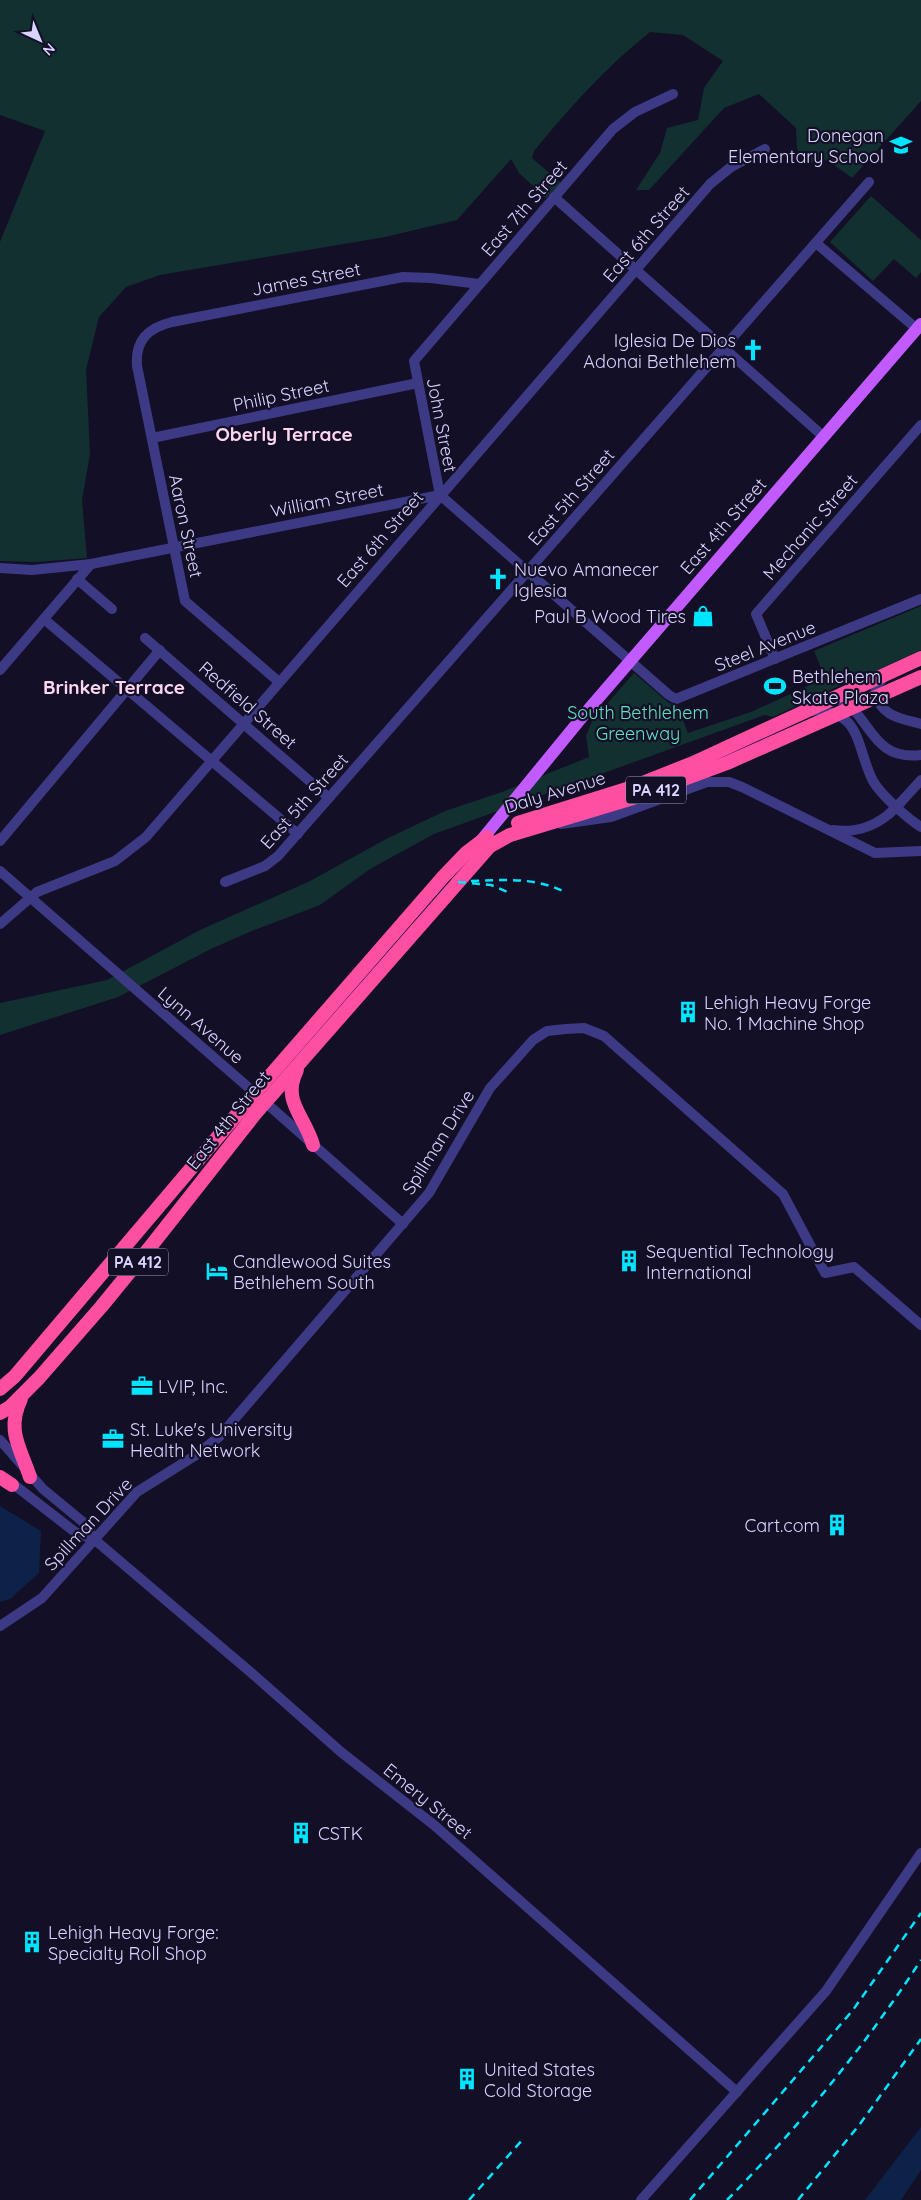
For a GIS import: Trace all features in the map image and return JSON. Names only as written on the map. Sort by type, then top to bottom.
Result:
[{"type":"highway","name":"Daly Avenue","points":[[477,846],[490,835],[504,828],[598,799],[662,776],[921,658]]},
{"type":"highway","name":"Daly Avenue","points":[[476,860],[499,839],[633,798],[695,776],[921,677]]},
{"type":"highway","name":"East 4th Street","points":[[0,1389],[15,1376],[260,1097],[428,895],[466,853],[477,846]]},
{"type":"highway","name":"East 4th Street","points":[[0,1413],[23,1395],[145,1254],[260,1097],[303,1058],[476,860]]},
{"type":"highway","points":[[303,1058],[291,1082],[291,1092],[297,1112],[310,1132],[314,1145]]},
{"type":"highway","points":[[23,1395],[16,1410],[13,1427],[30,1477]]},
{"type":"highway","points":[[0,1477],[12,1485]]},
{"type":"main road","name":"East 4th Street","points":[[477,846],[544,762],[919,327]]},
{"type":"main road","points":[[476,860],[477,846]]},
{"type":"street","name":"East 7th Street","points":[[414,361],[620,122],[634,112],[673,94]]},
{"type":"street","name":"East 6th Street","points":[[0,924],[40,890],[105,866],[124,855],[146,837],[440,494],[716,178],[735,164],[765,149]]},
{"type":"street","name":"East 5th Street","points":[[225,882],[268,864],[298,834],[870,182]]},
{"type":"street","points":[[554,197],[824,437]]},
{"type":"street","points":[[816,243],[919,327]]},
{"type":"street","name":"James Street","points":[[144,337],[157,327],[172,322],[393,278],[413,276],[479,284]]},
{"type":"street","name":"Aaron Street","points":[[144,337],[138,346],[136,358],[185,601],[279,682]]},
{"type":"street","name":"John Street","points":[[414,361],[440,494]]},
{"type":"street","name":"Philip Street","points":[[152,438],[418,383]]},
{"type":"street","name":"Mechanic Street","points":[[775,659],[756,614],[921,425]]},
{"type":"street","points":[[440,494],[630,662]]},
{"type":"street","name":"William Street","points":[[0,568],[32,570],[91,564],[440,494]]},
{"type":"street","points":[[0,670],[91,564]]},
{"type":"street","points":[[77,580],[112,609]]},
{"type":"street","name":"Steel Avenue","points":[[630,662],[669,696],[676,699],[921,599]]},
{"type":"street","points":[[44,619],[298,834]]},
{"type":"street","name":"Redfield Street","points":[[145,638],[329,798]]},
{"type":"street","points":[[0,841],[160,650]]},
{"type":"street","points":[[887,674],[878,684],[875,693],[882,709],[888,714],[921,724]]},
{"type":"street","points":[[832,698],[844,701],[852,708],[873,737],[884,747],[904,755],[921,755]]},
{"type":"street","points":[[804,711],[824,710],[848,722],[855,730],[871,776],[878,787],[910,819],[921,826]]},
{"type":"street","points":[[820,825],[831,829],[851,831],[873,825],[889,814],[921,780]]},
{"type":"street","points":[[536,828],[600,820],[713,781],[729,782],[742,787],[875,853],[921,851]]},
{"type":"street","name":"Lynn Avenue","points":[[0,871],[403,1224]]},
{"type":"street","name":"Spillman Drive","points":[[0,1626],[42,1598],[137,1492],[196,1455],[219,1437],[429,1193],[490,1088],[533,1040],[547,1031],[584,1028],[604,1036],[783,1194],[825,1273],[854,1267],[921,1325]]},
{"type":"street","points":[[0,1380],[15,1376]]},
{"type":"street","name":"Emery Street","points":[[0,1440],[30,1477],[84,1522],[95,1540],[341,1752],[434,1825],[737,2092]]},
{"type":"street","name":"Emery Street","points":[[0,1472],[12,1485],[75,1532],[95,1540]]},
{"type":"street","points":[[641,2200],[826,1991],[921,1853]]},
{"type":"green space","points":[[0,0],[921,0],[921,101],[852,178],[827,160],[804,164],[797,148],[796,128],[759,94],[724,108],[649,190],[636,190],[660,153],[667,128],[698,120],[704,88],[723,61],[683,35],[650,32],[618,59],[589,88],[534,151],[532,158],[561,183],[546,198],[519,173],[511,159],[457,220],[385,237],[160,275],[126,287],[99,317],[86,370],[90,454],[82,500],[87,558],[36,562],[0,561],[0,242],[45,131],[0,115]]},
{"type":"green space","points":[[871,196],[921,240],[921,272],[916,278],[894,259],[873,281],[830,242]]},
{"type":"green space","name":"South Bethlehem Greenway","points":[[921,606],[921,650],[857,680],[856,678],[773,717],[765,715],[434,834],[370,869],[320,905],[211,949],[118,997],[0,1035],[0,1003],[107,980],[200,930],[310,881],[388,838],[445,811],[502,792],[589,757],[586,736],[592,721],[634,673],[669,703],[677,705],[688,733],[751,712],[812,684],[824,675],[814,651]]},
{"type":"water","points":[[0,1506],[41,1531],[39,1573],[10,1599],[0,1602]]},
{"type":"water","points":[[921,2127],[921,2170],[901,2200],[865,2200]]},
{"type":"railway","points":[[471,881],[529,881],[563,891]]},
{"type":"railway","points":[[458,882],[491,885],[510,893]]},
{"type":"railway","points":[[690,2200],[853,2010],[921,1913]]},
{"type":"railway","points":[[727,2200],[780,2144],[830,2085],[877,2024],[921,1960]]},
{"type":"railway","points":[[798,2200],[860,2124],[921,2039]]},
{"type":"railway","points":[[469,2200],[524,2138]]},
{"type":"place","name":"Donegan Elementary School","points":[[901,145]]},
{"type":"place","name":"Iglesia De Dios Adonai Bethlehem","points":[[753,350]]},
{"type":"place","name":"Nuevo Amanecer Iglesia","points":[[498,579]]},
{"type":"place","name":"Paul B Wood Tires","points":[[703,616]]},
{"type":"place","name":"Bethlehem Skate Plaza","points":[[775,686]]},
{"type":"place","name":"Lehigh Heavy Forge No. 1 Machine Shop","points":[[688,1012]]},
{"type":"place","name":"Sequential Technology International","points":[[629,1261]]},
{"type":"place","name":"Candlewood Suites Bethlehem South","points":[[217,1271]]},
{"type":"place","name":"LVIP, Inc.","points":[[142,1386]]},
{"type":"place","name":"St. Luke's University Health Network","points":[[113,1439]]},
{"type":"place","name":"Cart.com","points":[[837,1525]]},
{"type":"place","name":"CSTK","points":[[301,1833]]},
{"type":"place","name":"Lehigh Heavy Forge: Specialty Roll Shop","points":[[32,1942]]},
{"type":"place","name":"United States Cold Storage","points":[[467,2079]]},
{"type":"district","name":"Oberly Terrace","points":[[284,434]]},
{"type":"district","name":"Brinker Terrace","points":[[114,687]]}]
